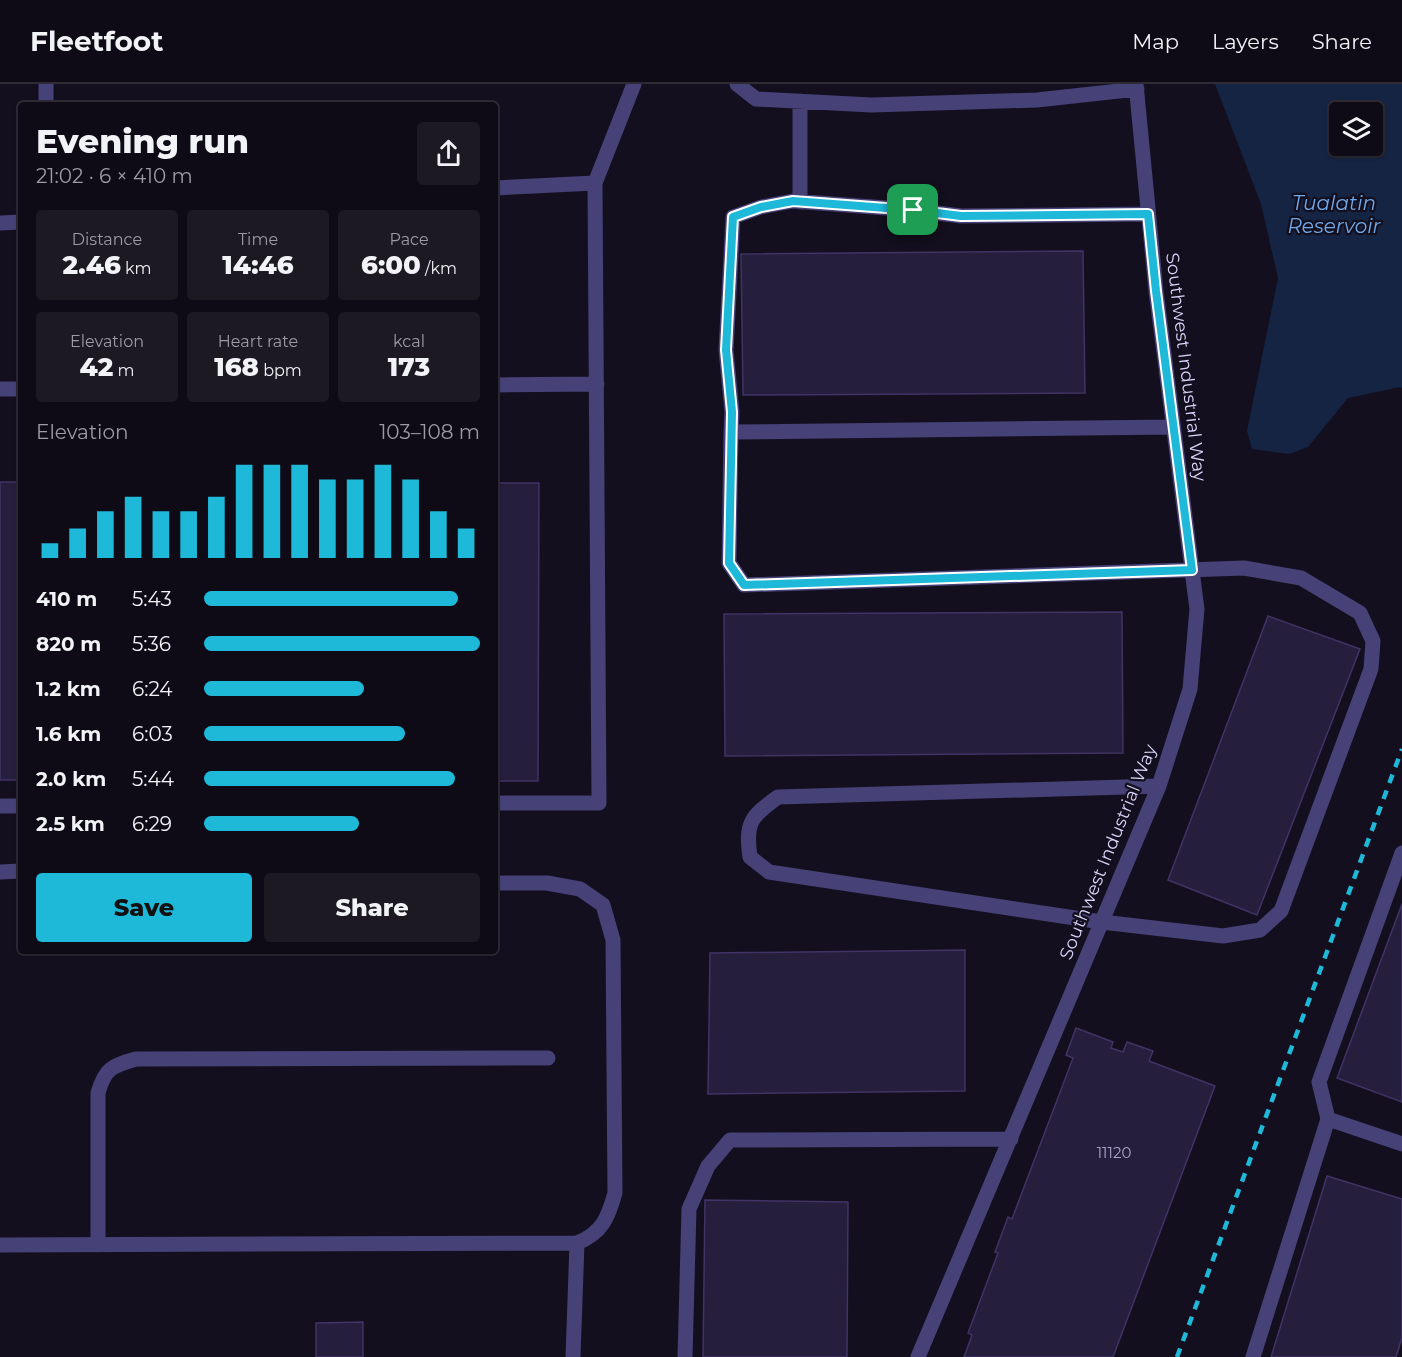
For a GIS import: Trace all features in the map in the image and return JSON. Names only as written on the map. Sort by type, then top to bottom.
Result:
[{"type":"street","points":[[46,84],[46,102]]},
{"type":"street","points":[[498,803],[599,802],[595,183],[634,84]]},
{"type":"street","points":[[737,84],[756,99],[871,105],[1037,100],[1137,86]]},
{"type":"street","name":"Southwest Industrial Way","points":[[918,1357],[1159,786],[1190,689],[1197,609],[1156,291],[1137,86]]},
{"type":"street","points":[[800,101],[800,202]]},
{"type":"street","points":[[498,188],[595,183]]},
{"type":"street","points":[[1148,214],[961,216],[793,201],[761,207],[733,217],[726,350],[732,412],[729,563],[744,585],[1244,568],[1301,578],[1360,613],[1373,641],[1371,669],[1281,911],[1260,930],[1223,936],[1102,922],[769,872],[750,857],[747,838],[756,812],[778,797],[1159,786]]},
{"type":"street","points":[[0,223],[18,222]]},
{"type":"street","points":[[498,385],[597,384]]},
{"type":"street","points":[[0,389],[18,389]]},
{"type":"street","points":[[731,432],[1173,427]]},
{"type":"street","points":[[0,806],[18,806]]},
{"type":"street","points":[[1253,1357],[1328,1119],[1318,1082],[1402,853]]},
{"type":"street","points":[[0,872],[18,871]]},
{"type":"street","points":[[0,1245],[577,1243],[592,1237],[608,1216],[615,1193],[613,940],[603,905],[580,889],[547,883],[498,883]]},
{"type":"street","points":[[98,1245],[98,1092],[103,1075],[114,1065],[136,1059],[548,1058]]},
{"type":"street","points":[[1328,1119],[1402,1144]]},
{"type":"street","points":[[685,1357],[689,1209],[708,1166],[730,1140],[1011,1140]]},
{"type":"street","points":[[573,1357],[577,1243]]},
{"type":"water","name":"Tualatin Reservoir","points":[[1215,84],[1402,84],[1402,388],[1348,398],[1308,447],[1289,454],[1252,449],[1247,431],[1278,278],[1261,204]]},
{"type":"building","points":[[1083,251],[1085,393],[743,395],[741,254]]},
{"type":"building","points":[[0,482],[18,482],[18,780],[0,780]]},
{"type":"building","points":[[498,483],[539,483],[538,781],[498,781]]},
{"type":"building","points":[[1122,612],[1123,753],[725,756],[724,614]]},
{"type":"building","points":[[1268,616],[1360,649],[1257,915],[1168,880]]},
{"type":"building","points":[[1402,904],[1402,1102],[1337,1078]]},
{"type":"building","points":[[965,950],[965,1091],[708,1094],[710,953]]},
{"type":"building","points":[[1076,1028],[1113,1042],[1111,1048],[1123,1052],[1127,1042],[1153,1051],[1149,1061],[1215,1086],[1113,1357],[964,1357],[972,1335],[968,1333],[998,1253],[995,1252],[1008,1217],[1012,1219],[1073,1058],[1066,1055]]},
{"type":"building","points":[[1327,1176],[1402,1199],[1402,1338],[1396,1357],[1271,1357]]},
{"type":"building","points":[[705,1200],[848,1202],[847,1357],[703,1357]]},
{"type":"building","points":[[363,1322],[363,1357],[316,1357],[316,1323]]},
{"type":"railway","points":[[1177,1357],[1402,749]]},
{"type":"route","points":[[793,201],[913,210],[961,216],[1148,214],[1192,570],[744,585],[729,563],[732,412],[726,350],[733,217],[761,207],[793,201]]}]
